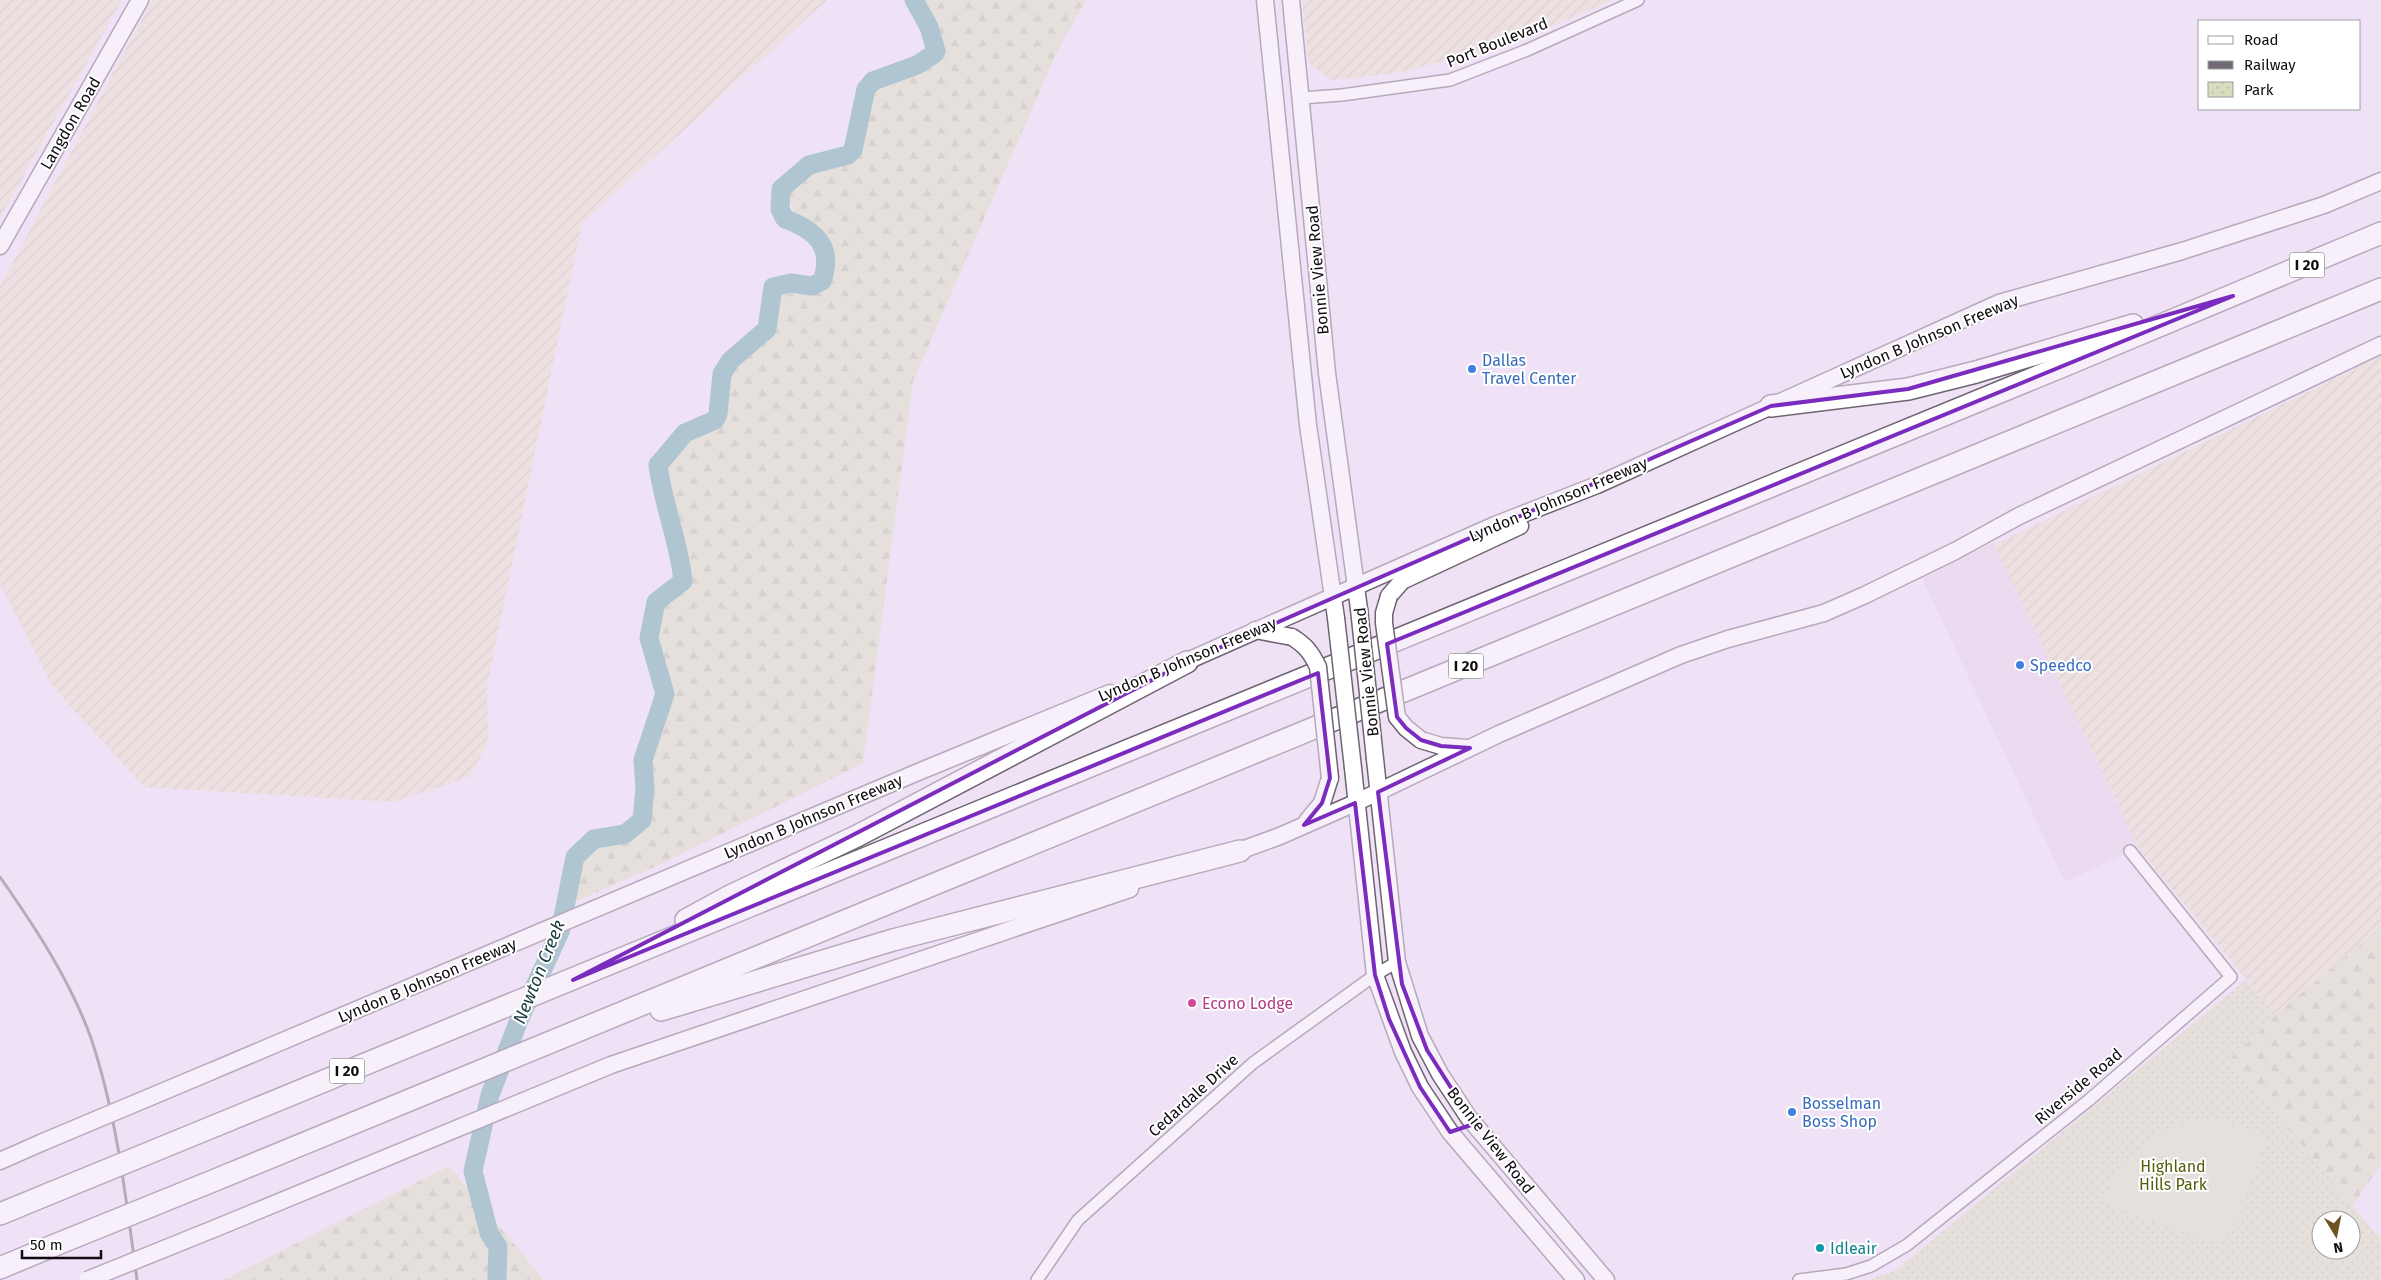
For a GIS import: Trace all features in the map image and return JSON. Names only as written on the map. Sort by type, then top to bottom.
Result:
[{"type":"highway","name":"I 20","points":[[0,1214],[573,980],[2233,296],[2381,233]]},
{"type":"highway","name":"I 20","points":[[0,1268],[450,1085],[550,1042],[2381,289]]},
{"type":"highway","points":[[1771,406],[1908,389],[1976,372],[2233,296]]},
{"type":"highway","points":[[573,980],[730,896],[857,836],[1187,662]]},
{"type":"highway","points":[[550,1042],[893,940],[1240,851]]},
{"type":"main road","name":"Langdon Road","points":[[0,246],[140,0]]},
{"type":"main road","name":"Bonnie View Road","points":[[1265,0],[1308,425],[1334,596],[1375,975],[1403,1052],[1420,1087],[1450,1132],[1576,1280]]},
{"type":"main road","name":"Bonnie View Road","points":[[1291,0],[1332,421],[1359,609],[1397,962],[1411,1011],[1423,1042],[1455,1098],[1474,1124],[1606,1280]]},
{"type":"main road","points":[[1276,102],[1302,98]]},
{"type":"main road","name":"Lyndon B Johnson Freeway","points":[[0,1161],[603,905],[1187,662],[1255,630],[1495,525],[1597,485],[1999,303],[2182,251],[2324,205],[2381,182]]},
{"type":"main road","points":[[87,1280],[611,1066],[688,1038],[1240,851],[1304,825],[1356,803],[1470,748],[1681,655],[1728,639],[1824,613],[1865,595],[1955,551],[2018,516],[2381,345]]},
{"type":"main road","points":[[1308,425],[1332,421]]},
{"type":"main road","points":[[1470,748],[1441,746],[1421,740],[1406,728],[1397,717],[1384,624],[1384,613],[1389,596],[1402,581],[1526,523],[1597,485]]},
{"type":"main road","points":[[1255,630],[1292,636],[1303,643],[1311,652],[1318,667],[1330,778],[1322,803],[1304,825]]},
{"type":"main road","points":[[1450,1132],[1474,1124]]},
{"type":"street","name":"Port Boulevard","points":[[1302,98],[1342,96],[1450,80],[1519,54],[1638,0]]},
{"type":"street","name":"Riverside Road","points":[[1799,1280],[1846,1274],[1871,1266],[1907,1245],[2089,1100],[2231,977],[2130,851]]},
{"type":"street","name":"Cedardale Drive","points":[[1037,1280],[1078,1220],[1253,1063],[1375,975],[1397,962]]},
{"type":"highlighted area","points":[[2233,296],[1387,644],[1397,717],[1406,728],[1421,740],[1441,746],[1470,748],[1378,792],[1402,984],[1427,1050],[1474,1124],[1450,1132],[1420,1087],[1389,1019],[1375,975],[1355,803],[1304,825],[1322,803],[1330,778],[1318,673],[573,980],[1187,662],[1771,406],[1908,389]]},
{"type":"shaded area","points":[[0,0],[122,0],[0,218]]},
{"type":"shaded area","points":[[152,0],[827,0],[582,223],[487,686],[488,743],[469,777],[394,802],[144,787],[52,686],[0,584],[0,286]]},
{"type":"shaded area","points":[[1302,0],[1613,0],[1512,44],[1397,73],[1330,80],[1309,63]]},
{"type":"shaded area","points":[[2381,356],[2381,927],[2276,1015],[2139,849],[1994,545]]},
{"type":"shaded area","points":[[1994,542],[2138,848],[2065,882],[1921,576]]},
{"type":"green space","points":[[921,0],[1086,0],[1057,52],[913,381],[863,763],[659,865],[567,905],[580,858],[581,842],[598,829],[613,829],[639,816],[652,794],[648,745],[670,690],[658,653],[662,592],[686,573],[685,553],[677,515],[664,492],[663,463],[685,428],[720,415],[728,367],[772,329],[776,285],[792,276],[821,280],[832,271],[834,251],[809,220],[794,214],[785,186],[807,163],[838,150],[858,146],[878,80],[876,69],[916,61],[941,37]]},
{"type":"green space","points":[[2381,927],[2381,1165],[2352,1206],[2227,1055]]},
{"type":"green space","name":"Highland Hills Park","points":[[2246,980],[2276,1015],[2230,1059],[2356,1210],[2311,1210],[2311,1260],[2361,1260],[2361,1216],[2381,1240],[2381,1280],[1869,1280],[1896,1270]]},
{"type":"green space","points":[[2208,1119],[2232,1124],[2266,1138],[2232,1233],[2214,1242],[2102,1204],[2122,1168],[2152,1138],[2181,1125]]},
{"type":"green space","points":[[449,1166],[544,1280],[224,1280]]},
{"type":"waterway","name":"Newton Creek","points":[[497,1280],[498,1247],[489,1233],[473,1171],[490,1095],[519,1020],[560,932],[575,857],[594,839],[625,834],[642,820],[645,789],[643,760],[665,694],[649,638],[656,602],[683,581],[658,465],[685,433],[715,420],[718,414],[722,374],[730,361],[767,329],[773,287],[791,283],[812,286],[822,281],[826,259],[824,249],[820,241],[813,234],[796,223],[785,219],[780,209],[781,189],[809,165],[848,155],[853,150],[866,89],[873,81],[917,65],[934,54],[936,51],[929,27],[914,0]]},
{"type":"railway","points":[[0,877],[51,954],[73,995],[91,1038],[108,1097],[114,1127],[137,1280]]},
{"type":"place","name":"Dallas Travel Center","points":[[1472,369]]},
{"type":"place","name":"Speedco","points":[[2020,665]]},
{"type":"place","name":"Econo Lodge","points":[[1192,1003]]},
{"type":"place","name":"Bosselman Boss Shop","points":[[1792,1112]]},
{"type":"place","name":"Idleair","points":[[1820,1248]]}]
